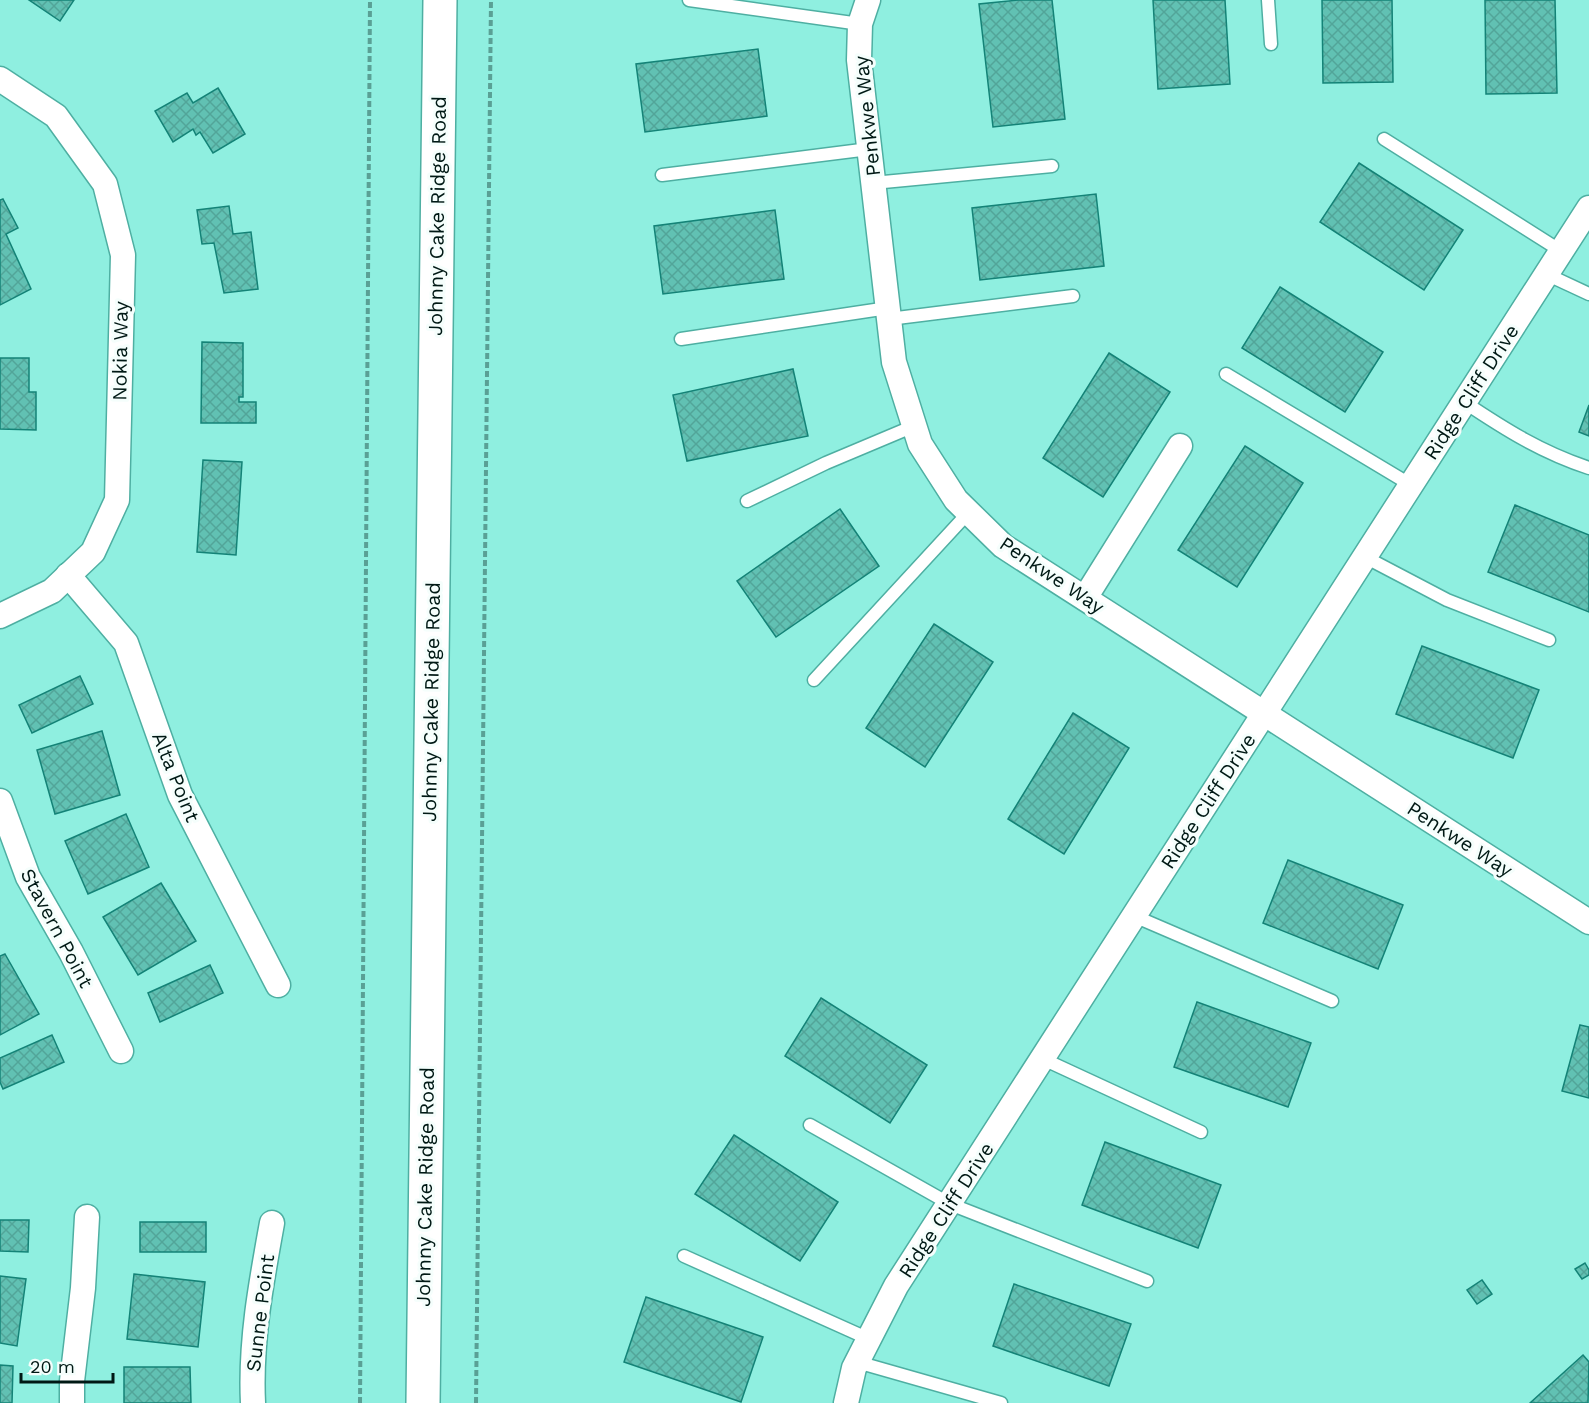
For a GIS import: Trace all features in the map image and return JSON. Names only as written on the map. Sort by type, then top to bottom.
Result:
[{"type":"street","name":"Johnny Cake Ridge Road","points":[[423,1403],[440,0]]},
{"type":"street","name":"Penkwe Way","points":[[868,0],[860,24],[859,60],[894,362],[920,444],[956,500],[1003,546],[1589,922]]},
{"type":"street","name":"Nokia Way","points":[[0,79],[56,116],[105,184],[123,255],[117,500],[93,552],[52,591],[0,616]]},
{"type":"street","name":"Ridge Cliff Drive","points":[[846,1403],[857,1362],[896,1286],[1589,208]]},
{"type":"street","points":[[1085,598],[1180,446]]},
{"type":"street","name":"Alta Point","points":[[68,575],[126,643],[180,795],[278,985]]},
{"type":"street","name":"Stavern Point","points":[[0,801],[28,877],[71,952],[121,1052]]},
{"type":"street","points":[[72,1403],[87,1217]]},
{"type":"street","name":"Sunne Point","points":[[253,1403],[252,1378],[259,1294],[272,1223]]},
{"type":"lane","points":[[688,0],[860,24]]},
{"type":"lane","points":[[1268,0],[1271,44]]},
{"type":"lane","points":[[1384,139],[1561,251]]},
{"type":"lane","points":[[662,175],[869,149]]},
{"type":"lane","points":[[873,183],[1052,166]]},
{"type":"lane","points":[[1546,274],[1589,294]]},
{"type":"lane","points":[[681,339],[888,313],[1073,296]]},
{"type":"lane","points":[[1226,374],[1411,485]]},
{"type":"lane","points":[[1464,402],[1503,429],[1555,457],[1589,468]]},
{"type":"lane","points":[[747,501],[826,463],[914,426]]},
{"type":"lane","points":[[814,680],[969,512]]},
{"type":"lane","points":[[1365,557],[1447,600],[1549,640]]},
{"type":"lane","points":[[1134,916],[1332,1000]]},
{"type":"lane","points":[[1042,1059],[1201,1132]]},
{"type":"lane","points":[[810,1125],[950,1204],[1148,1281]]},
{"type":"lane","points":[[684,1256],[869,1340]]},
{"type":"lane","points":[[857,1362],[1001,1403]]},
{"type":"path","points":[[360,1403],[370,0]]},
{"type":"path","points":[[476,1403],[491,0]]},
{"type":"building","points":[[29,0],[74,0],[60,21]]},
{"type":"building","points":[[1019,0],[1052,0],[1065,119],[993,127],[979,4]]},
{"type":"building","points":[[1153,0],[1225,0],[1230,84],[1158,89]]},
{"type":"building","points":[[1322,0],[1392,0],[1393,82],[1323,83]]},
{"type":"building","points":[[1485,0],[1555,0],[1557,93],[1486,94]]},
{"type":"building","points":[[758,49],[767,116],[645,132],[636,64]]},
{"type":"building","points":[[218,88],[245,134],[213,153],[200,132],[196,135],[193,129],[173,142],[155,111],[187,93],[193,103]]},
{"type":"building","points":[[1359,163],[1463,230],[1424,290],[1320,222]]},
{"type":"building","points":[[1096,194],[1104,266],[980,280],[972,208]]},
{"type":"building","points":[[3,199],[18,228],[6,234],[31,289],[0,305],[0,200]]},
{"type":"building","points":[[229,206],[233,234],[251,232],[258,289],[224,293],[214,243],[202,244],[197,210]]},
{"type":"building","points":[[775,210],[784,279],[663,294],[654,226]]},
{"type":"building","points":[[1280,287],[1383,352],[1345,412],[1242,348]]},
{"type":"building","points":[[202,342],[243,343],[243,397],[239,397],[239,402],[256,402],[256,423],[201,423]]},
{"type":"building","points":[[1109,353],[1170,392],[1103,497],[1043,458]]},
{"type":"building","points":[[0,358],[29,358],[29,392],[36,392],[36,430],[0,429]]},
{"type":"building","points":[[793,369],[808,436],[687,461],[673,395]]},
{"type":"building","points":[[1589,405],[1589,436],[1579,432]]},
{"type":"building","points":[[1245,446],[1303,483],[1237,587],[1178,550]]},
{"type":"building","points":[[203,460],[242,462],[236,555],[197,552]]},
{"type":"building","points":[[1515,505],[1589,535],[1589,612],[1488,572]]},
{"type":"building","points":[[840,509],[879,566],[776,637],[737,581]]},
{"type":"building","points":[[934,624],[993,662],[925,767],[866,728]]},
{"type":"building","points":[[1422,646],[1539,690],[1513,758],[1396,714]]},
{"type":"building","points":[[80,676],[93,704],[32,733],[19,705]]},
{"type":"building","points":[[1073,713],[1129,748],[1064,854],[1008,819]]},
{"type":"building","points":[[102,731],[120,795],[55,814],[37,750]]},
{"type":"building","points":[[126,814],[149,867],[88,894],[65,841]]},
{"type":"building","points":[[1288,860],[1403,905],[1378,969],[1263,923]]},
{"type":"building","points":[[161,883],[196,941],[138,975],[103,917]]},
{"type":"building","points":[[5,954],[39,1014],[0,1035],[0,956]]},
{"type":"building","points":[[210,965],[223,993],[160,1022],[148,993]]},
{"type":"building","points":[[821,998],[927,1065],[890,1123],[785,1056]]},
{"type":"building","points":[[1197,1002],[1311,1043],[1288,1107],[1174,1067]]},
{"type":"building","points":[[1580,1025],[1589,1027],[1589,1098],[1562,1091]]},
{"type":"building","points":[[52,1035],[64,1062],[3,1089],[0,1082],[0,1058]]},
{"type":"building","points":[[734,1135],[838,1202],[800,1261],[695,1194]]},
{"type":"building","points":[[1105,1142],[1221,1185],[1198,1248],[1082,1205]]},
{"type":"building","points":[[0,1220],[29,1220],[28,1252],[0,1251]]},
{"type":"building","points":[[140,1222],[206,1222],[206,1252],[140,1252]]},
{"type":"building","points":[[1585,1263],[1589,1275],[1582,1279],[1575,1269]]},
{"type":"building","points":[[134,1274],[205,1282],[198,1347],[127,1339]]},
{"type":"building","points":[[0,1276],[26,1279],[17,1346],[0,1343]]},
{"type":"building","points":[[1482,1280],[1492,1294],[1477,1304],[1467,1290]]},
{"type":"building","points":[[1014,1284],[1131,1324],[1109,1386],[993,1346]]},
{"type":"building","points":[[646,1297],[763,1337],[741,1402],[624,1362]]},
{"type":"building","points":[[1583,1355],[1589,1362],[1588,1403],[1530,1403]]},
{"type":"building","points":[[0,1365],[13,1366],[12,1403],[0,1403]]},
{"type":"building","points":[[124,1367],[190,1367],[191,1403],[124,1403]]}]
